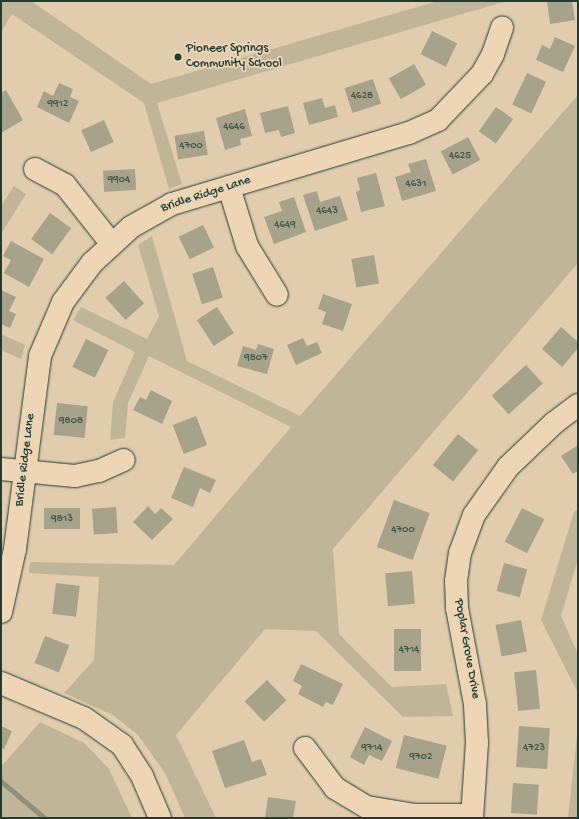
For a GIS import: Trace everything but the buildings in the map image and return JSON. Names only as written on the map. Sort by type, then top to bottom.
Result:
[{"type":"street","name":"Bridle Ridge Lane","points":[[1,612],[15,549],[40,356],[50,328],[74,284],[111,243],[159,210],[229,187],[409,133],[438,120],[482,74],[493,54],[502,28]]},
{"type":"street","points":[[35,169],[65,185],[111,243]]},
{"type":"street","points":[[229,187],[247,246],[277,295]]},
{"type":"street","name":"Poplar Grove Drive","points":[[472,816],[477,743],[475,704],[457,608],[456,581],[460,553],[474,515],[499,478],[554,423],[578,405]]},
{"type":"street","points":[[1,469],[24,472],[88,474],[124,460]]},
{"type":"street","points":[[1,683],[84,718],[122,745],[142,776],[160,818]]},
{"type":"street","points":[[305,748],[335,788],[367,807],[414,815],[472,816]]},
{"type":"shaded area","points":[[1,1],[31,1],[151,84],[438,1],[507,1],[157,103],[182,184],[169,189],[144,103],[12,14],[1,32]]},
{"type":"shaded area","points":[[578,95],[578,263],[333,549],[339,634],[392,687],[446,684],[453,716],[403,717],[316,631],[265,629],[176,735],[216,818],[185,818],[165,773],[138,735],[113,715],[64,693],[94,660],[99,577],[29,573],[30,562],[174,565],[291,427],[149,356],[128,403],[125,438],[110,440],[113,402],[135,352],[73,320],[81,307],[147,339],[159,316],[138,245],[152,236],[187,361],[300,416]]},
{"type":"shaded area","points":[[14,186],[26,194],[1,234],[1,206]]},
{"type":"shaded area","points":[[1,334],[25,345],[21,359],[1,350]]},
{"type":"shaded area","points":[[578,509],[578,559],[561,616],[578,654],[578,693],[541,620],[574,512]]},
{"type":"shaded area","points":[[40,722],[84,743],[109,769],[132,818],[1,818],[1,767]]},
{"type":"shaded area","points":[[578,726],[578,818],[568,818],[572,782]]},
{"type":"waterway","points":[[1,781],[45,818]]},
{"type":"place","name":"Pioneer Springs Community School","points":[[178,57]]}]
